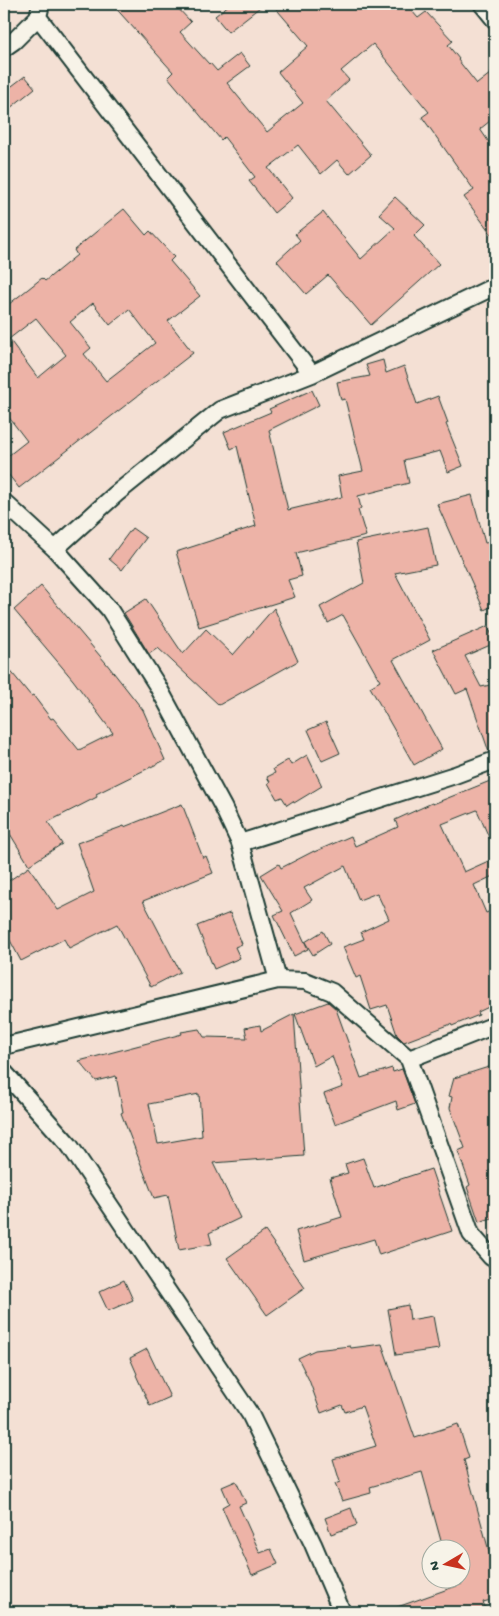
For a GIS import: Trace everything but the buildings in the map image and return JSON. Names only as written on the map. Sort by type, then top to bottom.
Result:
[{"type":"street","points":[[482,4],[495,20]]},
{"type":"street","points":[[4,48],[14,41],[40,10],[312,374]]},
{"type":"street","points":[[55,549],[116,494],[220,410],[312,374],[495,286]]},
{"type":"street","points":[[4,502],[55,549],[109,609],[152,677],[240,843],[278,980]]},
{"type":"street","points":[[240,843],[455,776],[495,760]]},
{"type":"street","points":[[4,1046],[278,980],[304,981],[332,992],[409,1059],[471,1234],[491,1257],[495,1256]]},
{"type":"street","points":[[409,1059],[495,1025]]},
{"type":"street","points":[[4,1072],[70,1146],[250,1414],[313,1544],[342,1612]]}]
